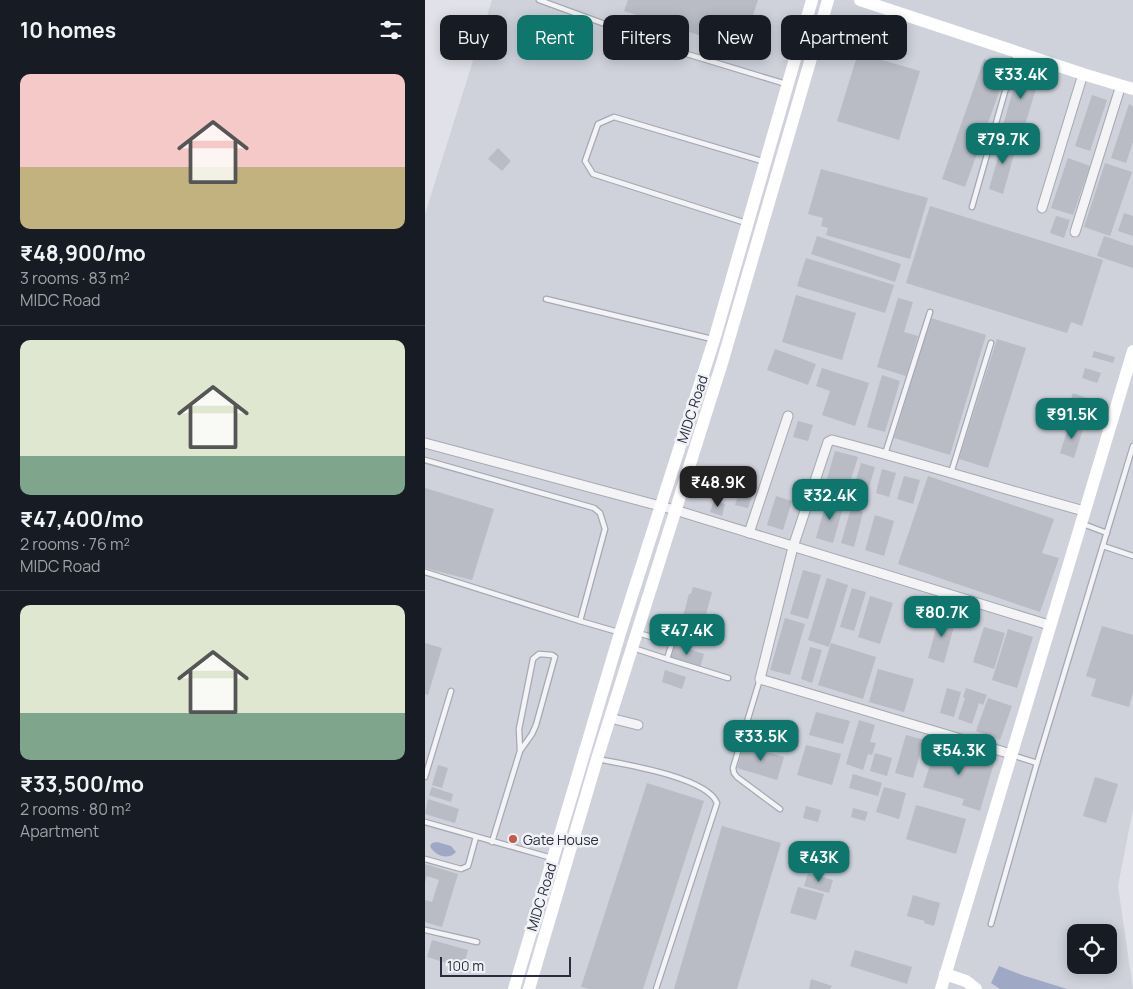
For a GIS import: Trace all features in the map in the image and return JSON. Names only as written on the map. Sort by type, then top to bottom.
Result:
[{"type":"main road","name":"MIDC Road","points":[[514,989],[620,633],[713,340],[812,0]]},
{"type":"main road","name":"MIDC Road","points":[[529,989],[597,759],[722,364],[828,0]]},
{"type":"main road","points":[[860,0],[1127,87]]},
{"type":"main road","points":[[941,989],[1133,351]]},
{"type":"main road","points":[[945,974],[966,981],[977,989]]},
{"type":"street","points":[[1042,208],[1083,74]]},
{"type":"street","points":[[1075,232],[1127,87]]},
{"type":"street","points":[[749,533],[788,416]]},
{"type":"street","points":[[1011,754],[760,678],[793,547],[828,442],[832,440],[951,474],[1082,518]]},
{"type":"street","points":[[425,443],[675,510],[1049,625]]},
{"type":"street","points":[[610,718],[638,725]]},
{"type":"lane","points":[[539,0],[687,54],[788,84]]},
{"type":"lane","points":[[972,207],[1016,52]]},
{"type":"lane","points":[[747,224],[593,174],[585,161],[598,124],[613,117],[765,162]]},
{"type":"lane","points":[[546,299],[713,340]]},
{"type":"lane","points":[[885,454],[930,312]]},
{"type":"lane","points":[[951,474],[991,343]]},
{"type":"lane","points":[[991,924],[1037,763],[1133,446]]},
{"type":"lane","points":[[425,460],[594,508],[600,512],[605,529],[580,622]]},
{"type":"lane","points":[[1082,518],[1107,533]]},
{"type":"lane","points":[[1103,546],[1133,556]]},
{"type":"lane","points":[[425,572],[620,633]]},
{"type":"lane","points":[[637,632],[672,643],[667,659]]},
{"type":"lane","points":[[632,648],[727,678]]},
{"type":"lane","points":[[492,842],[520,751],[532,734],[535,725],[555,660],[555,657],[551,655],[539,654],[533,659],[519,729],[520,751]]},
{"type":"lane","points":[[760,678],[733,768],[737,777],[780,809]]},
{"type":"lane","points":[[425,776],[451,691]]},
{"type":"lane","points":[[1011,754],[1037,763]]},
{"type":"lane","points":[[597,759],[674,776],[692,783],[716,800],[717,803],[656,989]]},
{"type":"lane","points":[[425,822],[553,858]]},
{"type":"lane","points":[[425,859],[461,870],[468,866],[476,837]]},
{"type":"lane","points":[[425,930],[477,942]]},
{"type":"shaded area","points":[[492,0],[1133,0],[1133,809],[1118,886],[1133,989],[425,989],[425,214],[473,60],[507,60],[507,15],[487,15]]},
{"type":"water","points":[[437,842],[451,846],[456,852],[453,855],[441,856],[430,846],[432,843]]},
{"type":"water","points":[[999,966],[1067,989],[1000,989],[991,983]]},
{"type":"building","points":[[628,0],[758,0],[753,15],[699,15],[699,35],[689,32],[689,15],[636,15],[624,11]]},
{"type":"building","points":[[984,59],[1008,67],[965,187],[942,179]]},
{"type":"building","points":[[856,60],[882,60],[920,71],[899,140],[837,121]]},
{"type":"building","points":[[1020,66],[1041,72],[1022,135],[1002,129]]},
{"type":"building","points":[[1092,95],[1107,100],[1090,151],[1075,146]]},
{"type":"building","points":[[1129,104],[1133,106],[1133,142],[1126,163],[1111,158]]},
{"type":"building","points":[[1004,136],[1018,140],[1003,194],[989,189]]},
{"type":"building","points":[[498,148],[511,161],[502,171],[488,159]]},
{"type":"building","points":[[1068,158],[1090,166],[1073,215],[1051,208]]},
{"type":"building","points":[[1105,163],[1132,172],[1110,236],[1084,227]]},
{"type":"building","points":[[821,169],[928,198],[910,259],[826,235],[828,228],[821,226],[823,218],[808,214]]},
{"type":"building","points":[[930,206],[1103,260],[1082,326],[1071,322],[1067,333],[906,283]]},
{"type":"building","points":[[1124,213],[1133,216],[1133,236],[1118,231]]},
{"type":"building","points":[[1056,216],[1070,220],[1064,238],[1050,233]]},
{"type":"building","points":[[817,236],[901,264],[895,282],[811,254]]},
{"type":"building","points":[[1104,236],[1133,246],[1133,268],[1097,256]]},
{"type":"building","points":[[806,258],[894,285],[885,313],[797,286]]},
{"type":"building","points":[[796,295],[856,313],[842,360],[782,342]]},
{"type":"building","points":[[898,298],[913,302],[904,332],[918,336],[906,376],[877,367]]},
{"type":"building","points":[[931,318],[986,335],[950,455],[894,438]]},
{"type":"building","points":[[997,339],[1026,348],[988,468],[959,459]]},
{"type":"building","points":[[775,349],[816,364],[808,385],[767,370]]},
{"type":"building","points":[[1094,351],[1115,357],[1113,363],[1092,357]]},
{"type":"building","points":[[822,368],[869,383],[855,426],[822,415],[830,391],[816,386]]},
{"type":"building","points":[[1085,368],[1101,373],[1097,383],[1082,378]]},
{"type":"building","points":[[882,375],[900,381],[885,432],[867,427]]},
{"type":"building","points":[[1073,393],[1092,400],[1084,423],[1065,416]]},
{"type":"building","points":[[798,421],[813,425],[808,441],[793,437]]},
{"type":"building","points":[[1070,422],[1084,426],[1074,458],[1060,453]]},
{"type":"building","points":[[835,451],[858,457],[849,485],[827,479]]},
{"type":"building","points":[[861,463],[875,467],[868,491],[854,487]]},
{"type":"building","points":[[882,469],[896,473],[889,497],[876,493]]},
{"type":"building","points":[[904,476],[920,480],[913,504],[897,499]]},
{"type":"building","points":[[928,476],[1054,519],[1042,553],[1059,558],[1040,612],[898,564]]},
{"type":"building","points":[[741,486],[754,490],[748,508],[735,505]]},
{"type":"building","points":[[425,488],[494,509],[472,580],[425,568]]},
{"type":"building","points":[[776,496],[792,501],[783,530],[767,525]]},
{"type":"building","points":[[827,499],[844,504],[833,543],[816,538]]},
{"type":"building","points":[[714,500],[725,504],[722,516],[710,512]]},
{"type":"building","points":[[851,508],[863,512],[854,547],[841,543]]},
{"type":"building","points":[[875,515],[894,521],[884,556],[865,550]]},
{"type":"building","points":[[803,570],[821,575],[808,619],[790,614]]},
{"type":"building","points":[[827,578],[848,585],[829,647],[808,640]]},
{"type":"building","points":[[693,587],[712,592],[702,629],[681,624],[689,594],[691,594]]},
{"type":"building","points":[[852,588],[866,592],[854,631],[840,627]]},
{"type":"building","points":[[870,596],[893,603],[880,644],[858,637]]},
{"type":"building","points":[[940,614],[956,619],[944,663],[928,658]]},
{"type":"building","points":[[785,618],[805,624],[790,675],[770,670]]},
{"type":"building","points":[[1102,626],[1133,635],[1133,692],[1129,707],[1091,696],[1096,679],[1086,676]]},
{"type":"building","points":[[984,627],[1005,633],[994,669],[973,662]]},
{"type":"building","points":[[1008,629],[1033,637],[1017,688],[992,680]]},
{"type":"building","points":[[425,643],[442,648],[428,695],[425,694]]},
{"type":"building","points":[[831,643],[876,657],[863,699],[818,685]]},
{"type":"building","points":[[675,644],[704,654],[700,668],[670,659]]},
{"type":"building","points":[[810,647],[822,650],[812,683],[801,679]]},
{"type":"building","points":[[878,669],[914,679],[904,712],[869,702]]},
{"type":"building","points":[[665,670],[686,677],[682,689],[662,682]]},
{"type":"building","points":[[947,688],[961,692],[954,717],[940,713]]},
{"type":"building","points":[[966,688],[987,695],[983,705],[979,703],[972,724],[958,719],[965,698],[963,697]]},
{"type":"building","points":[[988,698],[1012,706],[1000,740],[976,731]]},
{"type":"building","points":[[816,712],[850,721],[843,744],[809,735]]},
{"type":"building","points":[[859,720],[875,725],[870,742],[876,743],[872,755],[868,754],[863,770],[846,764]]},
{"type":"building","points":[[906,735],[924,740],[913,778],[895,773]]},
{"type":"building","points":[[744,745],[784,757],[777,780],[737,768]]},
{"type":"building","points":[[806,745],[841,754],[832,785],[797,775]]},
{"type":"building","points":[[936,746],[994,763],[980,811],[962,805],[964,799],[923,787]]},
{"type":"building","points":[[875,753],[892,758],[887,776],[870,771]]},
{"type":"building","points":[[438,765],[448,768],[442,788],[432,785]]},
{"type":"building","points":[[853,774],[882,783],[878,796],[849,788]]},
{"type":"building","points":[[1095,777],[1118,784],[1106,823],[1083,816]]},
{"type":"building","points":[[647,783],[704,801],[643,989],[589,989],[581,987]]},
{"type":"building","points":[[432,787],[453,794],[451,802],[429,795]]},
{"type":"building","points":[[884,787],[906,793],[899,819],[876,812]]},
{"type":"building","points":[[428,799],[459,809],[455,823],[425,814]]},
{"type":"building","points":[[916,805],[966,819],[956,854],[906,839]]},
{"type":"building","points":[[806,806],[821,810],[818,822],[803,818]]},
{"type":"building","points":[[853,808],[868,812],[865,821],[851,817]]},
{"type":"building","points":[[722,826],[781,843],[737,989],[674,989]]},
{"type":"building","name":"Gate House","points":[[510,835],[518,837],[516,843],[509,841]]},
{"type":"building","points":[[425,864],[458,874],[442,927],[425,922],[425,900],[432,902],[439,880],[427,876],[425,882]]},
{"type":"building","points":[[808,873],[833,880],[829,893],[804,886]]},
{"type":"building","points":[[798,887],[824,894],[816,920],[790,913]]},
{"type":"building","points":[[913,895],[940,903],[934,926],[924,923],[925,921],[907,916]]},
{"type":"building","points":[[432,940],[468,950],[463,968],[427,957]]},
{"type":"building","points":[[855,950],[912,967],[907,984],[850,966]]},
{"type":"building","points":[[811,979],[832,986],[830,989],[809,989]]},
{"type":"place","name":"Gate House","points":[[513,839]]}]
